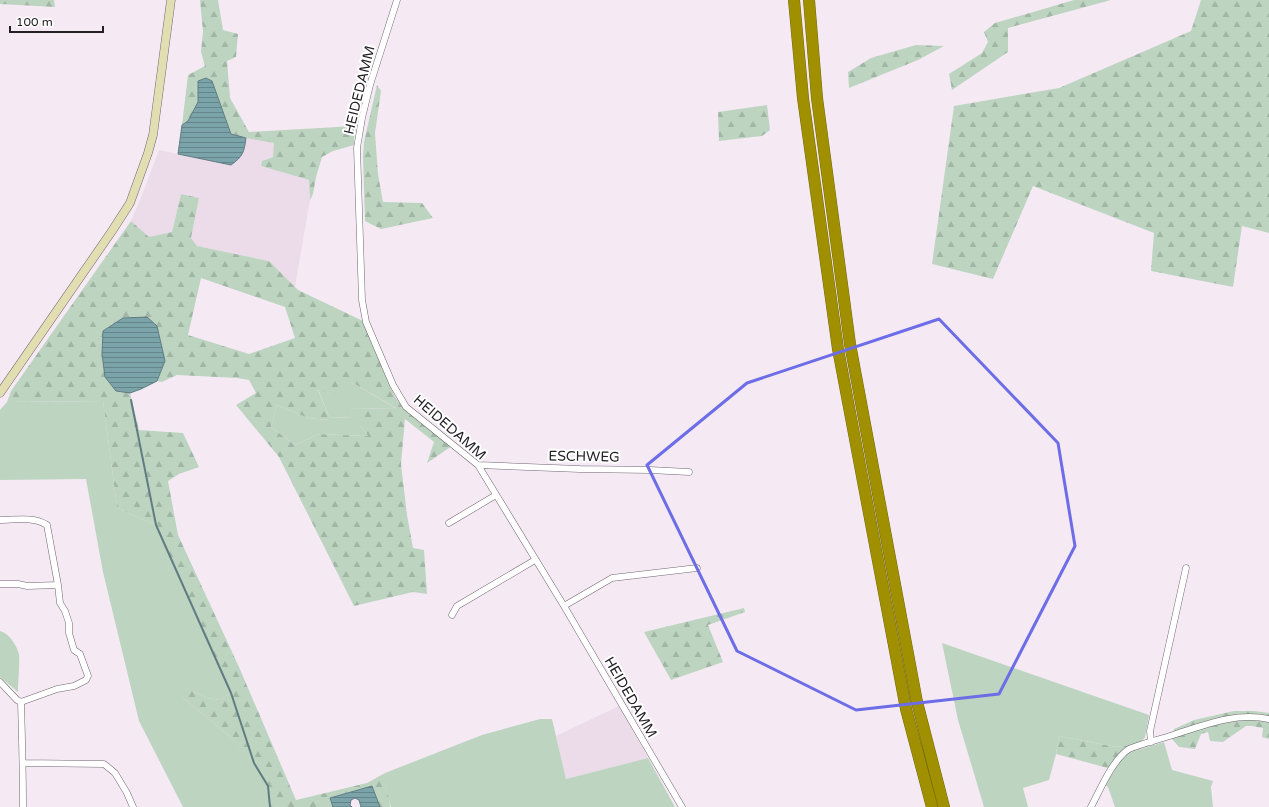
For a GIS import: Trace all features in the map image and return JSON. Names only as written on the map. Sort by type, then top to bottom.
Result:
[{"type":"highway","points":[[794,0],[803,98],[838,349],[906,709],[932,807]]},
{"type":"highway","points":[[809,0],[817,98],[850,344],[917,702],[944,807]]},
{"type":"main road","points":[[0,393],[109,236],[130,203],[143,170],[152,136],[171,0]]},
{"type":"street","name":"HEIDEDAMM","points":[[397,0],[370,85],[357,148],[362,300],[366,322],[393,385],[406,407],[478,465],[564,606],[682,807]]},
{"type":"street","name":"ESCHWEG","points":[[478,465],[689,472]]},
{"type":"street","points":[[449,523],[496,495]]},
{"type":"street","points":[[0,520],[40,520],[46,524],[60,603],[65,611],[69,623],[69,633],[74,650],[80,654],[88,676],[86,680],[74,686],[56,689],[21,702]]},
{"type":"street","points":[[452,615],[457,606],[535,560]]},
{"type":"street","points":[[564,606],[612,578],[696,568]]},
{"type":"street","points":[[1151,742],[1150,731],[1186,568]]},
{"type":"street","points":[[0,584],[18,584],[27,586],[58,585]]},
{"type":"street","points":[[0,682],[17,700],[21,702]]},
{"type":"street","points":[[21,702],[23,807]]},
{"type":"street","points":[[1091,807],[1122,753],[1151,742],[1221,720],[1257,716],[1269,719]]},
{"type":"street","points":[[23,763],[104,764],[115,773],[127,793],[133,807]]},
{"type":"highlighted area","points":[[939,319],[1058,443],[1075,546],[999,694],[856,710],[737,651],[647,465],[747,383]]},
{"type":"shaded area","points":[[246,138],[275,143],[273,157],[262,161],[261,166],[309,180],[310,200],[295,287],[269,261],[197,246],[191,238],[199,198],[181,194],[172,232],[149,237],[131,221],[159,150],[231,165],[244,151]]},
{"type":"shaded area","points":[[619,706],[648,758],[566,779],[556,736]]},
{"type":"green space","points":[[0,0],[54,0],[55,7],[0,4]]},
{"type":"green space","points":[[200,0],[218,0],[223,30],[238,34],[236,57],[227,61],[230,98],[249,132],[354,126],[354,145],[333,151],[322,157],[313,194],[310,200],[309,180],[261,166],[262,161],[273,157],[274,143],[231,134],[212,81],[206,78],[198,81],[198,102],[188,121],[182,125],[188,75],[205,66],[201,52],[203,31]]},
{"type":"green space","points":[[1074,0],[1111,0],[1008,28],[1008,52],[952,90],[949,74],[982,53],[988,42],[984,32],[995,23]]},
{"type":"green space","points":[[1201,0],[1269,0],[1269,233],[1242,226],[1233,287],[1151,271],[1154,233],[1033,186],[993,279],[932,264],[954,106],[1059,88],[1191,31]]},
{"type":"green space","points":[[916,45],[944,46],[918,60],[849,88],[848,72],[871,58]]},
{"type":"green space","points":[[377,85],[381,91],[375,133],[378,174],[383,202],[422,203],[433,218],[381,229],[365,221],[364,142]]},
{"type":"green space","points":[[767,105],[770,130],[762,136],[719,141],[718,112]]},
{"type":"green space","points":[[181,194],[199,198],[191,238],[197,246],[269,261],[298,290],[363,321],[395,397],[406,411],[452,446],[427,463],[434,442],[405,419],[401,464],[407,515],[413,548],[424,550],[427,594],[413,592],[354,606],[279,457],[236,405],[256,393],[249,380],[177,375],[162,382],[157,381],[165,361],[157,326],[116,391],[130,393],[139,430],[183,433],[199,467],[179,474],[168,481],[178,535],[239,667],[296,800],[367,783],[385,773],[384,777],[390,807],[380,807],[372,786],[330,798],[333,807],[270,807],[268,786],[253,763],[234,740],[182,697],[182,690],[193,691],[207,698],[220,700],[231,693],[156,525],[117,507],[103,401],[7,402],[11,391],[131,221],[149,237],[172,232]],"holes":[[[201,278],[285,307],[295,338],[249,354],[188,335]],[[353,383],[396,409],[351,408],[352,418],[329,417],[318,390],[331,394],[343,394]],[[277,405],[308,418],[356,420],[368,436],[319,434],[295,445],[271,427]]]},
{"type":"green space","points":[[353,383],[397,409],[351,408],[353,418],[329,417],[318,389],[331,394]]},
{"type":"green space","points":[[103,401],[117,507],[156,525],[231,693],[220,700],[207,698],[193,691],[182,697],[234,740],[254,763],[268,786],[270,807],[183,807],[139,721],[103,572],[86,479],[0,480],[0,410],[7,402]]},
{"type":"green space","points":[[277,405],[308,418],[356,420],[368,436],[319,434],[295,445],[271,427]]},
{"type":"green space","points":[[744,608],[745,612],[708,625],[723,662],[671,680],[644,632]]},
{"type":"green space","points":[[0,631],[12,640],[19,654],[18,692],[0,677]]},
{"type":"green space","points":[[942,643],[1149,715],[1145,737],[1137,744],[1116,747],[1059,736],[1049,780],[1023,788],[1028,807],[984,807],[958,720]]},
{"type":"green space","points":[[1234,711],[1269,713],[1269,739],[1262,737],[1263,728],[1246,726],[1223,742],[1210,741],[1208,732],[1201,734],[1195,749],[1179,747],[1172,739],[1174,729],[1194,720]]},
{"type":"green space","points":[[540,719],[552,719],[566,779],[648,758],[675,807],[391,807],[383,778],[385,773],[482,735]]},
{"type":"green space","points":[[1059,736],[1116,747],[1137,744],[1149,746],[1125,756],[1115,770],[1056,754]]},
{"type":"green space","points":[[1164,742],[1172,770],[1213,781],[1211,787],[1213,807],[1115,807],[1108,787],[1105,785],[1122,759],[1128,753]]},
{"type":"water","points":[[206,78],[212,81],[231,134],[246,138],[242,154],[231,165],[178,154],[182,125],[188,121],[198,102],[198,81]]},
{"type":"water","points":[[147,317],[157,326],[165,361],[157,381],[130,393],[116,391],[105,377],[102,354],[103,331],[123,318]]},
{"type":"water","points":[[372,786],[380,807],[361,807],[359,800],[355,798],[351,800],[350,805],[352,807],[333,807],[330,798]]},
{"type":"waterway","points":[[131,400],[156,525],[231,693],[254,763],[268,786],[270,807]]}]
